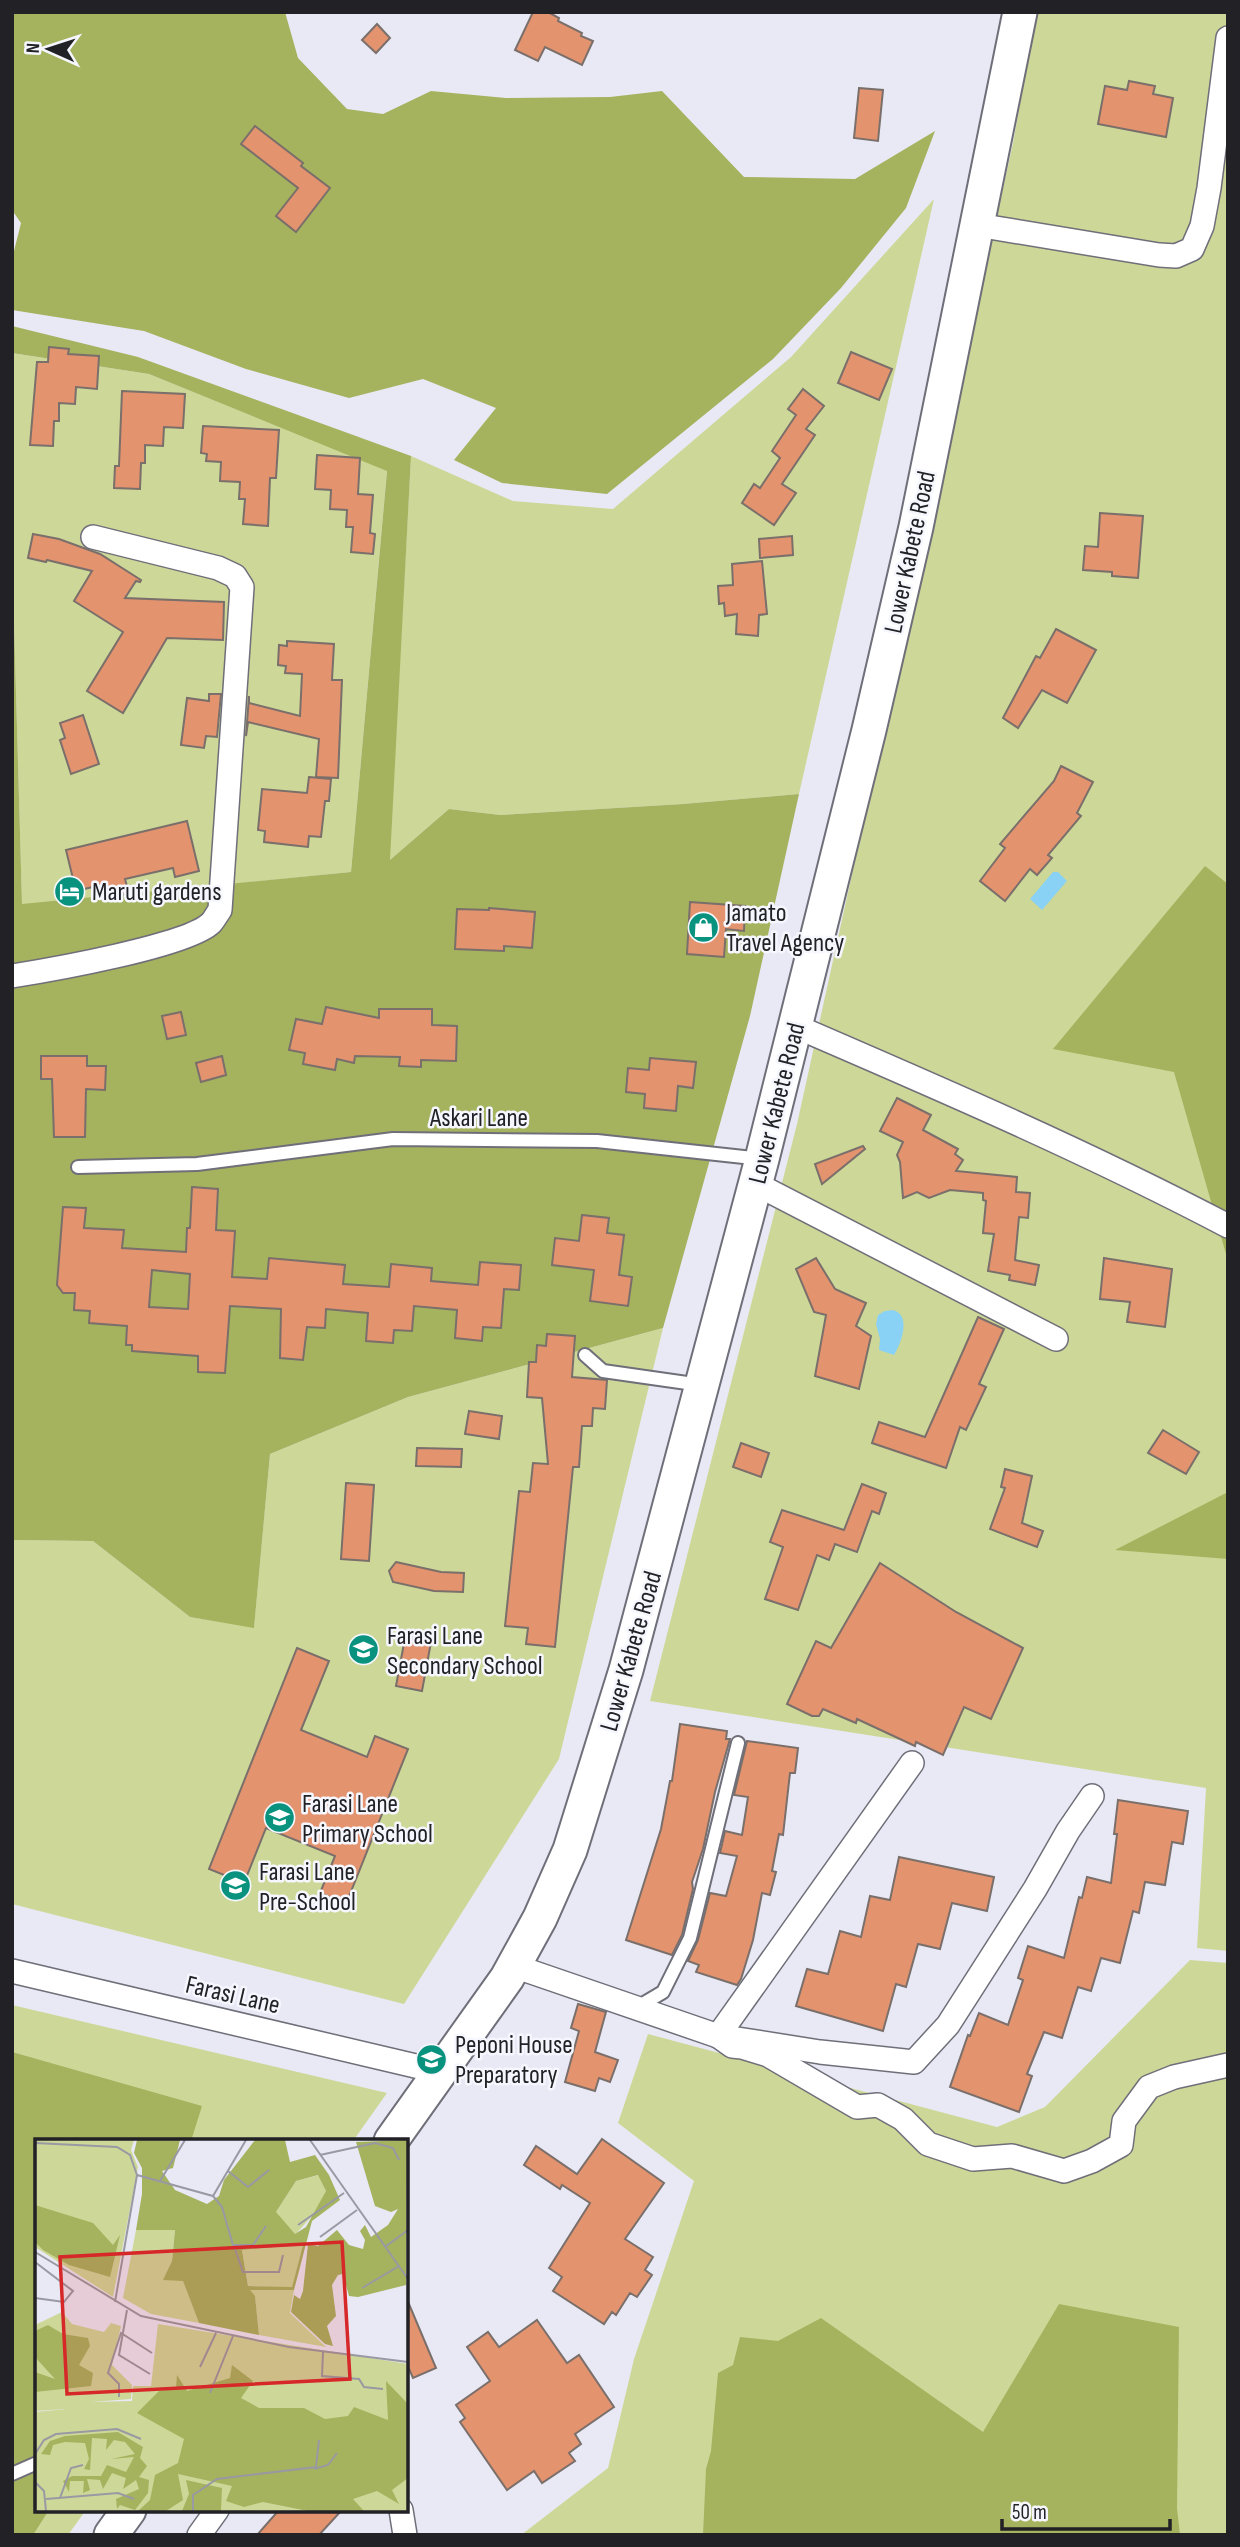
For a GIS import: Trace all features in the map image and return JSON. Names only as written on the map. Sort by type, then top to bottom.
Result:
[{"type":"main road","name":"Lower Kabete Road","points":[[392,2139],[514,1966],[540,1918],[570,1850],[626,1670],[759,1171],[869,730],[916,527],[1020,12]]},
{"type":"main road","points":[[111,2535],[128,2512]]},
{"type":"street","points":[[977,225],[1159,255],[1176,256],[1192,249],[1198,239],[1205,213],[1228,38]]},
{"type":"street","points":[[12,976],[92,961],[185,937],[211,923],[219,910],[242,587],[235,576],[218,568],[93,537]]},
{"type":"street","points":[[795,1026],[1131,1176],[1228,1226]]},
{"type":"street","points":[[759,1171],[1056,1339]]},
{"type":"street","points":[[718,2036],[912,1763]]},
{"type":"street","points":[[514,1966],[718,2036],[820,2052],[914,2062],[948,2025],[1092,1796]]},
{"type":"street","name":"Farasi Lane","points":[[12,1971],[441,2072]]},
{"type":"street","points":[[718,2036],[732,2046],[768,2055],[857,2107],[878,2105],[902,2119],[928,2144],[972,2159],[1012,2156],[1064,2171],[1092,2161],[1121,2145],[1124,2121],[1149,2087],[1174,2077],[1228,2065]]},
{"type":"street","points":[[199,2535],[216,2512]]},
{"type":"street","points":[[401,2512],[405,2535]]},
{"type":"lane","name":"Askari Lane","points":[[78,1167],[197,1164],[393,1139],[597,1141],[759,1171]]},
{"type":"lane","points":[[585,1355],[603,1371],[701,1385]]},
{"type":"lane","points":[[636,2008],[663,1992],[690,1938],[738,1743]]},
{"type":"lane","points":[[12,2474],[35,2464]]},
{"type":"green space","points":[[12,12],[285,12],[298,58],[347,109],[383,114],[431,91],[506,98],[610,97],[662,91],[744,177],[855,179],[935,131],[906,208],[841,288],[773,359],[607,494],[502,483],[454,460],[496,408],[423,379],[349,398],[246,369],[144,331],[12,310],[12,259],[21,223],[12,210]]},
{"type":"green space","points":[[1036,12],[1228,12],[1228,1951],[1197,1948],[1206,1788],[650,1701],[797,1124],[1013,143]]},
{"type":"green space","points":[[934,199],[799,794],[500,815],[449,809],[389,861],[411,456],[513,501],[613,509],[791,357]]},
{"type":"green space","points":[[12,326],[138,357],[411,456],[390,860],[449,809],[500,815],[799,794],[750,1016],[663,1328],[408,1397],[270,1454],[254,1628],[190,1617],[93,1541],[12,1540],[12,551],[22,904],[351,872],[387,471],[149,374],[12,353]]},
{"type":"green space","points":[[12,353],[149,374],[387,470],[351,872],[22,905],[12,551]]},
{"type":"green space","points":[[1205,866],[1228,884],[1228,1261],[1174,1072],[1053,1049]]},
{"type":"green space","points":[[663,1328],[559,1759],[404,2004],[12,1904],[12,1540],[93,1541],[190,1617],[254,1627],[270,1454],[408,1397]]},
{"type":"green space","points":[[1228,1492],[1228,1559],[1115,1550]]},
{"type":"green space","points":[[1190,1960],[1228,1963],[1228,2535],[521,2535],[608,2468],[634,2359],[694,2181],[618,2123],[648,2034],[997,2127],[1045,2107]]},
{"type":"green space","points":[[12,2005],[387,2093],[354,2139],[35,2139],[35,2512],[85,2512],[68,2535],[12,2535]]},
{"type":"green space","points":[[12,2052],[202,2106],[192,2139],[35,2139],[35,2512],[48,2512],[33,2535],[12,2535]]},
{"type":"green space","points":[[1059,2304],[1179,2327],[1177,2508],[1180,2535],[703,2535],[706,2469],[711,2451],[718,2373],[733,2365],[740,2337],[778,2341],[821,2318],[983,2432]]},
{"type":"water","points":[[1053,872],[1058,872],[1067,881],[1042,910],[1030,899]]},
{"type":"water","points":[[893,1310],[899,1313],[904,1324],[894,1355],[879,1350],[880,1339],[876,1324],[878,1315]]},
{"type":"building","points":[[533,12],[548,12],[559,18],[558,21],[582,33],[581,36],[593,41],[582,65],[545,47],[538,61],[515,50]]},
{"type":"building","points":[[377,24],[390,38],[376,53],[362,40]]},
{"type":"building","points":[[1129,81],[1155,86],[1153,94],[1173,98],[1166,137],[1098,124],[1105,86],[1127,90]]},
{"type":"building","points":[[859,88],[883,90],[878,141],[854,138]]},
{"type":"building","points":[[255,126],[330,188],[296,232],[276,216],[298,188],[241,144]]},
{"type":"building","points":[[49,347],[69,349],[68,354],[99,356],[97,389],[76,387],[75,404],[59,403],[59,421],[54,421],[53,446],[30,445],[37,362],[48,362]]},
{"type":"building","points":[[851,352],[892,369],[879,400],[838,383]]},
{"type":"building","points":[[803,389],[824,406],[806,429],[815,435],[782,484],[796,493],[774,525],[742,503],[754,484],[760,488],[780,458],[772,451],[796,415],[788,409]]},
{"type":"building","points":[[122,391],[185,394],[183,428],[164,427],[163,446],[145,445],[140,489],[114,488],[115,466],[119,466]]},
{"type":"building","points":[[203,426],[279,430],[276,478],[270,478],[268,526],[243,524],[245,499],[239,499],[240,482],[220,481],[221,462],[206,461],[207,454],[201,453]]},
{"type":"building","points":[[317,455],[360,458],[358,494],[373,495],[370,533],[375,534],[373,554],[351,552],[353,527],[346,527],[347,510],[330,509],[331,490],[315,489]]},
{"type":"building","points":[[1100,513],[1143,516],[1138,578],[1112,576],[1112,572],[1083,570],[1085,546],[1098,547]]},
{"type":"building","points":[[33,534],[59,539],[100,554],[141,580],[136,581],[125,598],[224,602],[223,640],[167,638],[123,713],[87,691],[123,632],[74,601],[92,571],[28,558]]},
{"type":"building","points":[[792,536],[793,555],[760,558],[759,539]]},
{"type":"building","points":[[762,561],[767,614],[759,615],[758,636],[736,634],[737,614],[725,616],[724,603],[719,604],[718,586],[733,585],[732,564]]},
{"type":"building","points":[[1056,629],[1096,650],[1067,703],[1042,690],[1018,728],[1003,718],[1036,656],[1040,658]]},
{"type":"building","points":[[287,641],[334,644],[332,680],[342,680],[338,778],[316,777],[319,739],[248,722],[246,736],[249,696],[249,703],[300,716],[302,674],[285,673],[286,666],[278,665],[279,645],[287,646]]},
{"type":"building","points":[[209,694],[221,694],[217,737],[206,736],[204,748],[181,745],[187,698],[209,701]]},
{"type":"building","points":[[83,715],[99,764],[71,774],[60,740],[65,738],[60,723]]},
{"type":"building","points":[[1061,766],[1093,782],[1077,813],[1081,816],[1048,855],[1052,858],[1037,875],[1030,869],[1005,901],[980,881],[1005,848],[1000,844],[1054,781]]},
{"type":"building","points":[[309,777],[331,779],[329,801],[325,801],[321,837],[309,836],[308,847],[264,842],[265,831],[258,830],[262,789],[307,793]]},
{"type":"building","points":[[187,821],[199,871],[175,877],[173,868],[125,879],[129,893],[104,899],[101,885],[76,891],[66,850]]},
{"type":"building","points":[[690,902],[745,906],[744,931],[726,929],[724,957],[687,954]]},
{"type":"building","points":[[489,908],[535,912],[532,948],[504,946],[504,951],[455,949],[457,909]]},
{"type":"building","points":[[326,1007],[379,1018],[379,1009],[432,1009],[432,1025],[457,1026],[456,1061],[421,1060],[421,1067],[399,1066],[400,1057],[355,1056],[354,1063],[337,1059],[335,1070],[303,1064],[305,1053],[289,1050],[296,1019],[322,1024]]},
{"type":"building","points":[[181,1012],[186,1035],[167,1039],[162,1016]]},
{"type":"building","points":[[41,1056],[87,1056],[87,1066],[106,1066],[105,1090],[86,1089],[85,1137],[54,1137],[52,1079],[41,1079]]},
{"type":"building","points":[[222,1056],[226,1075],[201,1082],[196,1063]]},
{"type":"building","points":[[650,1058],[696,1062],[693,1088],[678,1086],[676,1111],[644,1108],[645,1094],[626,1092],[628,1068],[649,1070]]},
{"type":"building","points":[[897,1098],[931,1115],[923,1130],[958,1149],[955,1154],[963,1160],[956,1171],[1017,1177],[1016,1192],[1030,1193],[1028,1218],[1019,1217],[1015,1260],[1039,1265],[1035,1285],[1009,1280],[1010,1275],[988,1271],[994,1234],[983,1233],[986,1201],[983,1200],[983,1193],[950,1190],[929,1198],[917,1192],[903,1198],[897,1155],[903,1142],[880,1131]]},
{"type":"building","points":[[863,1146],[865,1149],[822,1184],[815,1164]]},
{"type":"building","points":[[192,1187],[218,1189],[216,1230],[235,1231],[232,1277],[267,1279],[269,1258],[345,1265],[343,1284],[389,1287],[391,1264],[432,1268],[431,1281],[478,1285],[480,1262],[521,1265],[519,1290],[504,1289],[501,1328],[483,1327],[482,1341],[455,1338],[457,1310],[414,1306],[412,1331],[394,1330],[393,1343],[366,1341],[368,1313],[326,1309],[325,1328],[307,1327],[303,1360],[280,1358],[281,1309],[230,1306],[225,1373],[198,1372],[198,1356],[132,1351],[132,1345],[126,1345],[127,1326],[89,1323],[90,1311],[74,1310],[75,1293],[63,1293],[57,1285],[63,1207],[86,1208],[84,1228],[124,1230],[122,1248],[186,1252],[187,1228],[190,1228]],"holes":[[[152,1270],[190,1274],[188,1309],[149,1307]]]},
{"type":"building","points":[[582,1215],[609,1218],[607,1233],[624,1235],[619,1275],[632,1277],[628,1306],[590,1301],[594,1270],[552,1265],[555,1238],[579,1241]]},
{"type":"building","points":[[816,1258],[835,1289],[866,1303],[856,1326],[871,1336],[859,1389],[815,1376],[826,1315],[814,1312],[796,1269]]},
{"type":"building","points":[[1104,1258],[1172,1269],[1165,1327],[1127,1322],[1130,1302],[1100,1299]]},
{"type":"building","points":[[978,1317],[1004,1329],[979,1384],[986,1387],[966,1430],[960,1427],[946,1468],[872,1443],[879,1422],[925,1437]]},
{"type":"building","points":[[547,1334],[575,1336],[572,1377],[607,1380],[605,1409],[593,1408],[592,1426],[582,1426],[579,1467],[573,1467],[555,1647],[526,1644],[528,1628],[505,1626],[519,1491],[530,1492],[533,1463],[548,1464],[542,1398],[527,1397],[529,1362],[536,1362],[537,1345],[546,1346]]},
{"type":"building","points":[[469,1411],[502,1416],[499,1439],[465,1434]]},
{"type":"building","points":[[1163,1430],[1199,1452],[1186,1474],[1148,1453]]},
{"type":"building","points":[[741,1443],[769,1453],[761,1477],[733,1467]]},
{"type":"building","points":[[417,1448],[462,1449],[461,1467],[416,1466]]},
{"type":"building","points":[[1005,1469],[1032,1476],[1022,1523],[1043,1531],[1037,1547],[990,1529],[1005,1488],[1001,1487]]},
{"type":"building","points":[[346,1483],[374,1485],[369,1561],[341,1559]]},
{"type":"building","points":[[862,1484],[886,1493],[879,1514],[872,1511],[857,1552],[835,1544],[829,1560],[817,1555],[798,1610],[765,1599],[783,1547],[770,1542],[782,1510],[844,1530]]},
{"type":"building","points":[[396,1562],[441,1572],[464,1573],[463,1592],[434,1591],[393,1582],[389,1571]]},
{"type":"building","points":[[880,1563],[956,1612],[1023,1648],[991,1719],[964,1707],[943,1755],[916,1742],[915,1746],[857,1719],[856,1723],[823,1709],[819,1716],[812,1716],[787,1704],[816,1641],[831,1648]]},
{"type":"building","points":[[405,1638],[431,1642],[422,1691],[396,1686]]},
{"type":"building","points":[[297,1648],[329,1661],[301,1730],[367,1757],[375,1736],[408,1749],[346,1904],[320,1893],[335,1856],[266,1828],[244,1883],[209,1869]]},
{"type":"building","points":[[680,1724],[727,1731],[726,1739],[730,1739],[703,1849],[692,1882],[693,1889],[682,1935],[672,1955],[626,1940],[661,1829],[672,1781]]},
{"type":"building","points":[[747,1741],[798,1748],[795,1773],[790,1773],[783,1835],[779,1834],[772,1871],[776,1872],[770,1895],[762,1893],[753,1940],[737,1985],[696,1972],[699,1965],[688,1961],[698,1940],[710,1893],[726,1896],[737,1856],[720,1853],[725,1831],[742,1835],[748,1797],[734,1795]]},
{"type":"building","points":[[1118,1800],[1188,1811],[1183,1844],[1172,1842],[1165,1885],[1145,1882],[1139,1913],[1133,1911],[1120,1963],[1101,1958],[1091,1991],[1078,1987],[1062,2038],[1044,2032],[1027,2074],[1032,2076],[1019,2112],[950,2087],[968,2035],[970,2036],[979,2013],[1008,2025],[1023,1980],[1018,1978],[1028,1946],[1064,1958],[1079,1897],[1082,1898],[1087,1877],[1111,1883]]},
{"type":"building","points":[[899,1857],[994,1877],[987,1911],[952,1903],[940,1949],[918,1944],[906,1987],[896,1984],[883,2031],[796,2006],[807,1969],[828,1974],[840,1931],[861,1937],[870,1896],[890,1900]]},
{"type":"building","points":[[578,2004],[606,2012],[595,2052],[618,2060],[610,2082],[599,2078],[595,2091],[565,2082],[579,2031],[571,2028]]},
{"type":"building","points":[[602,2139],[664,2183],[625,2239],[653,2257],[645,2270],[652,2275],[637,2297],[630,2293],[616,2315],[612,2312],[604,2324],[553,2291],[562,2277],[549,2268],[590,2203],[562,2185],[560,2189],[524,2165],[536,2146],[577,2174]]},
{"type":"building","points":[[408,2302],[436,2368],[413,2378],[408,2367]]},
{"type":"building","points":[[537,2320],[567,2363],[579,2355],[614,2407],[575,2434],[581,2444],[569,2453],[575,2461],[542,2483],[534,2471],[507,2490],[460,2422],[465,2418],[456,2405],[490,2381],[467,2347],[488,2332],[499,2347]]},
{"type":"building","points":[[277,2512],[340,2512],[319,2535],[257,2535]]},
{"type":"place","name":"Maruti gardens","points":[[69,891]]},
{"type":"place","name":"Jamato Travel Agency","points":[[703,927]]},
{"type":"place","name":"Farasi Lane Secondary School","points":[[364,1650]]},
{"type":"place","name":"Farasi Lane Primary School","points":[[279,1818]]},
{"type":"place","name":"Farasi Lane Pre-School","points":[[236,1886]]},
{"type":"place","name":"Peponi House Preparatory","points":[[432,2059]]}]
